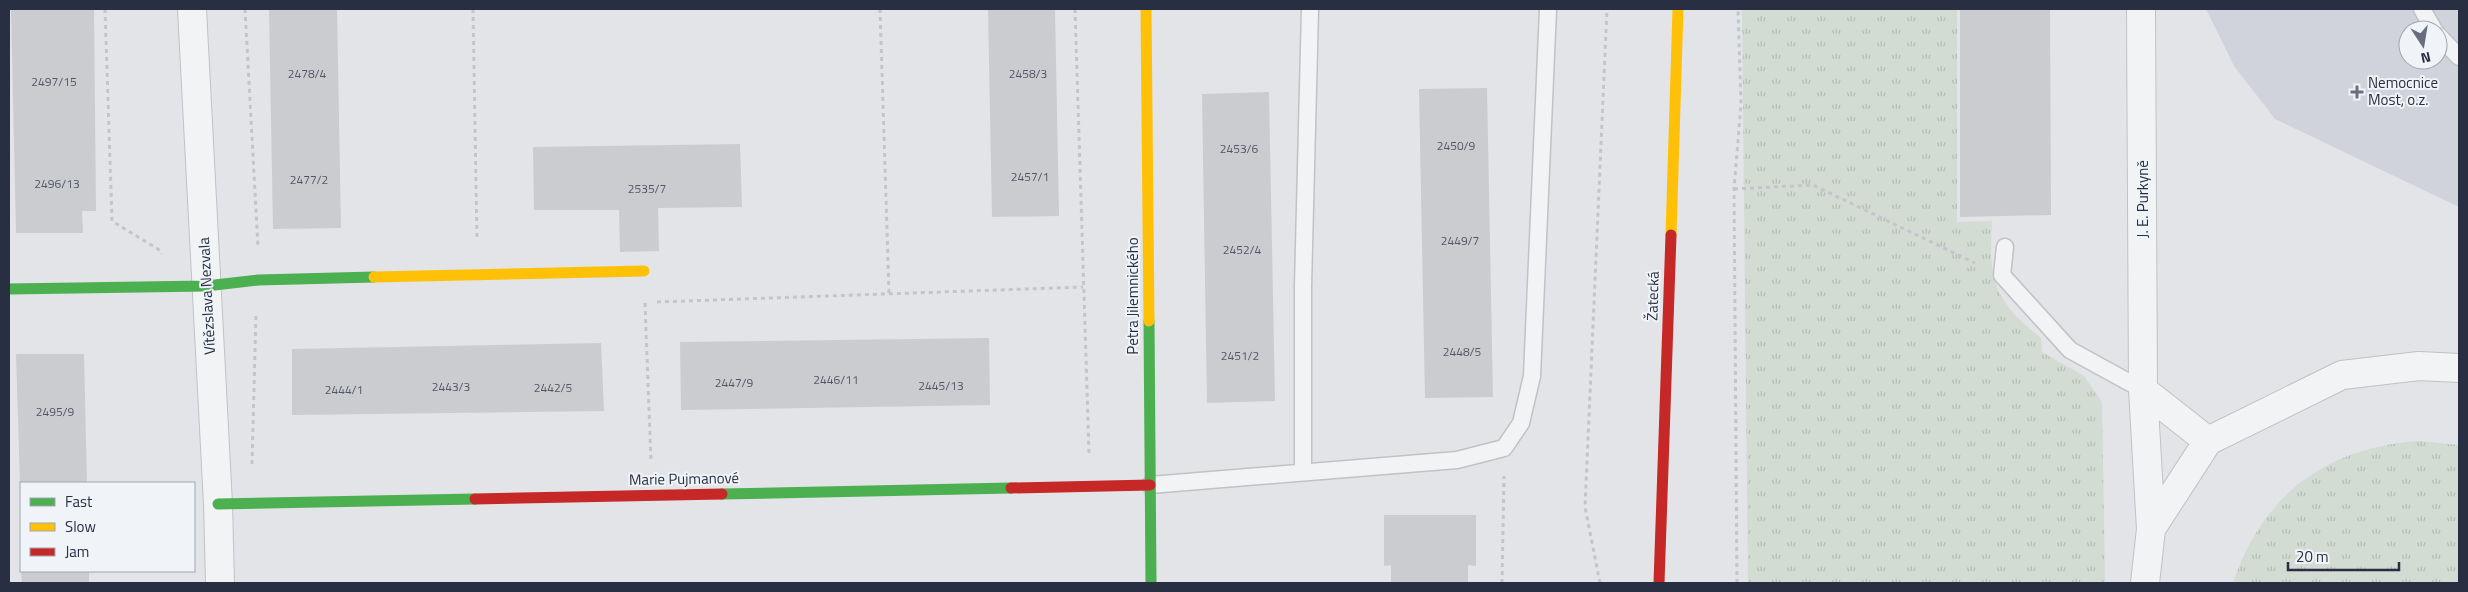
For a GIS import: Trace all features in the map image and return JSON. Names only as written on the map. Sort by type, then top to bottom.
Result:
[{"type":"street","name":"Vítězslava Nezvala","points":[[192,9],[218,504],[220,583]]},
{"type":"street","name":"Petra Jilemnického","points":[[1146,9],[1151,583]]},
{"type":"street","name":"Žatecká","points":[[1659,583],[1678,9]]},
{"type":"street","name":"J. E. Purkyně","points":[[2141,9],[2144,390],[2151,529],[2145,583]]},
{"type":"street","points":[[9,289],[206,286],[258,280],[644,271]]},
{"type":"street","points":[[2144,390],[2208,441],[2342,375],[2419,366],[2459,368]]},
{"type":"street","name":"J. E. Purkyně","points":[[2151,529],[2208,441]]},
{"type":"street","name":"Marie Pujmanové","points":[[218,504],[1150,485]]},
{"type":"lane","points":[[1303,472],[1303,286],[1310,9]]},
{"type":"lane","points":[[1150,485],[1458,460],[1504,448],[1521,423],[1532,376],[1548,9]]},
{"type":"lane","points":[[2422,9],[2428,20]]},
{"type":"lane","points":[[2448,45],[2459,57]]},
{"type":"lane","points":[[2005,247],[2002,275],[2070,350],[2144,390]]},
{"type":"path","points":[[105,9],[112,221],[161,251],[161,287]]},
{"type":"path","points":[[245,9],[258,280],[251,471]]},
{"type":"path","points":[[473,9],[477,274]]},
{"type":"path","points":[[880,9],[889,294]]},
{"type":"path","points":[[1074,9],[1089,455]]},
{"type":"path","points":[[1600,583],[1585,507],[1607,9]]},
{"type":"path","points":[[1737,583],[1734,189],[1741,104],[1738,9]]},
{"type":"path","points":[[1734,189],[1813,184],[2002,275]]},
{"type":"path","points":[[645,302],[1083,287]]},
{"type":"path","points":[[647,336],[651,467]]},
{"type":"path","points":[[1502,583],[1504,448]]},
{"type":"shaded area","name":"Nemocnice Most, o.z.","points":[[2206,9],[2459,9],[2459,207],[2275,119],[2234,66]]},
{"type":"green space","points":[[1742,9],[1957,9],[1957,222],[1992,221],[1991,259],[1993,274],[1997,288],[2004,300],[2025,325],[2041,338],[2042,352],[2084,376],[2102,402],[2105,583],[1748,583]]},
{"type":"green space","points":[[2419,441],[2459,445],[2459,583],[2233,583],[2246,552],[2261,525],[2280,501],[2302,481],[2327,465],[2355,453],[2386,445]]},
{"type":"building","points":[[11,9],[94,9],[96,211],[82,211],[83,233],[16,233]]},
{"type":"building","points":[[269,9],[337,9],[341,228],[273,229]]},
{"type":"building","points":[[988,9],[1055,9],[1059,216],[992,217]]},
{"type":"building","points":[[1960,9],[2050,9],[2051,215],[1960,217]]},
{"type":"building","points":[[1487,88],[1493,397],[1425,398],[1419,89]]},
{"type":"building","points":[[1269,92],[1275,401],[1207,403],[1202,94]]},
{"type":"building","points":[[740,144],[742,207],[658,208],[659,251],[620,252],[619,210],[534,210],[533,147]]},
{"type":"building","points":[[989,338],[990,405],[681,410],[680,342]]},
{"type":"building","points":[[601,343],[604,411],[292,415],[292,349]]},
{"type":"building","points":[[16,354],[84,354],[87,482],[20,483]]},
{"type":"building","points":[[1384,515],[1476,515],[1476,566],[1468,565],[1468,583],[1391,583],[1391,565],[1384,566]]},
{"type":"building","points":[[21,572],[89,572],[89,583],[22,583]]},
{"type":"traffic: fast","points":[[9,289],[206,286],[258,280],[374,277]]},
{"type":"traffic: fast","points":[[1149,321],[1151,583]]},
{"type":"traffic: fast","points":[[722,494],[1011,488]]},
{"type":"traffic: fast","points":[[218,504],[475,499]]},
{"type":"traffic: slow","points":[[1146,9],[1149,321]]},
{"type":"traffic: slow","points":[[1671,235],[1678,9]]},
{"type":"traffic: slow","points":[[374,277],[644,271]]},
{"type":"traffic: jam","points":[[1659,583],[1671,235]]},
{"type":"traffic: jam","points":[[1011,488],[1150,485]]},
{"type":"traffic: jam","points":[[475,499],[722,494]]},
{"type":"place","name":"Nemocnice Most, o.z.","points":[[2357,92]]}]
